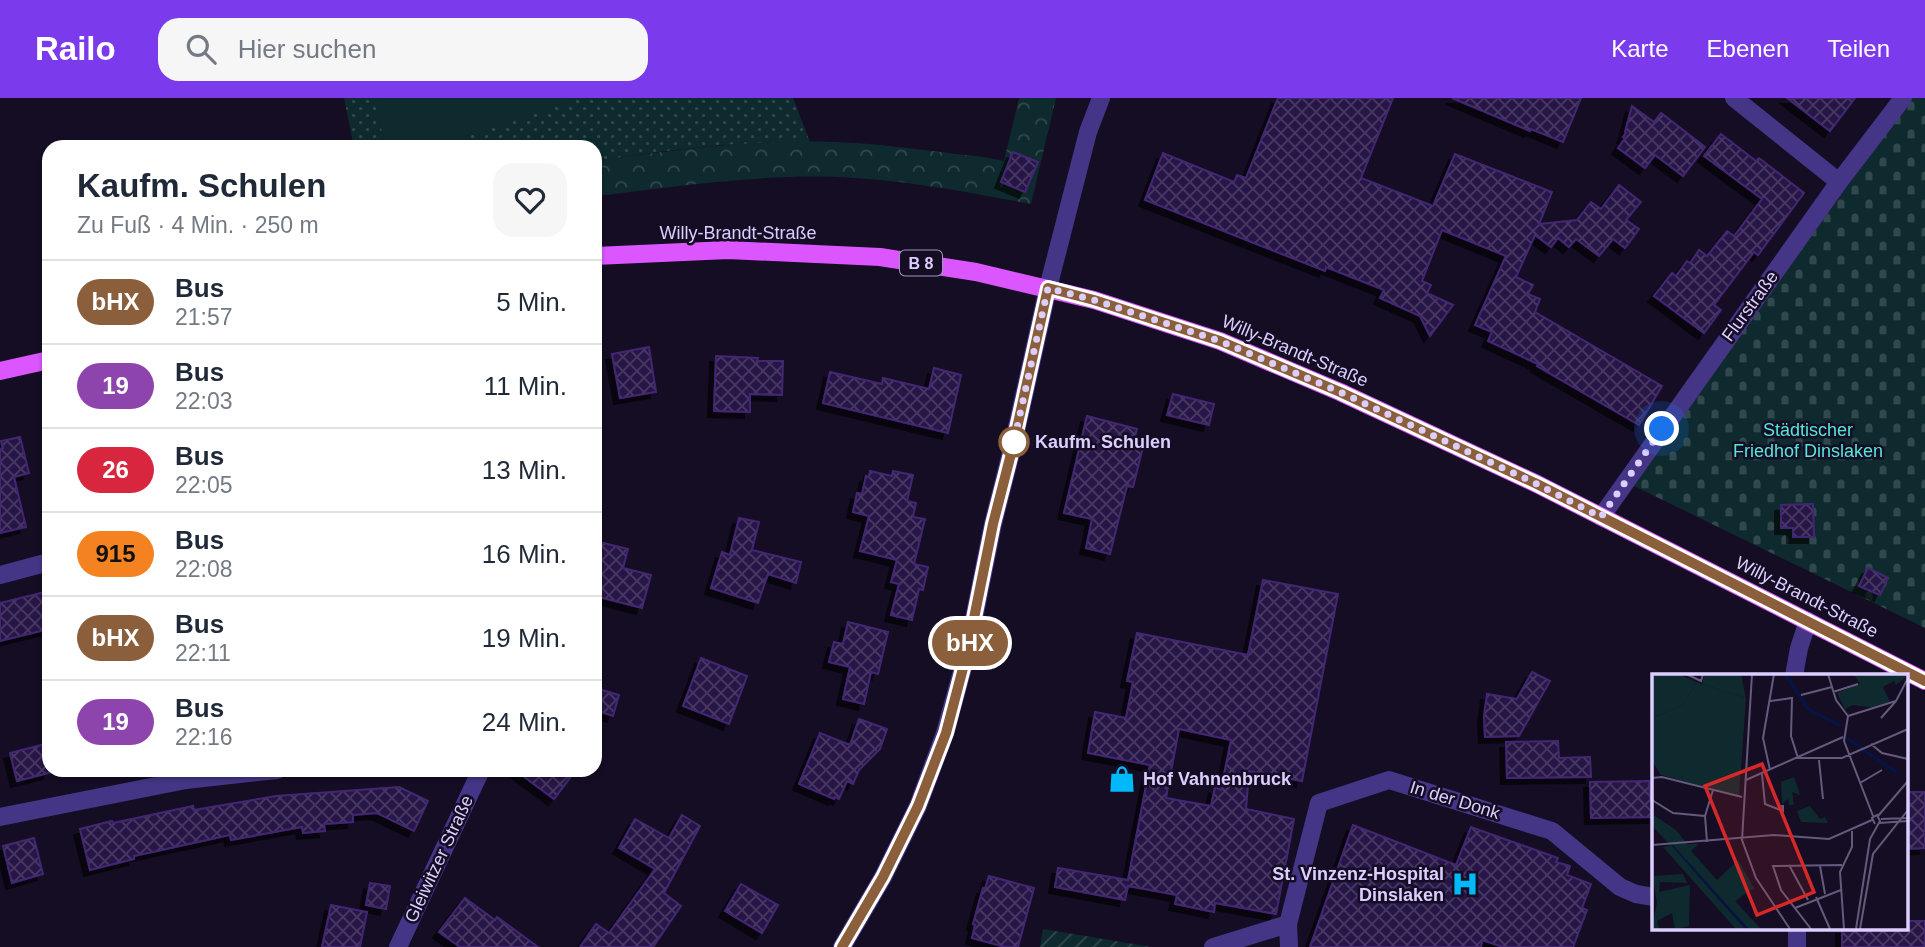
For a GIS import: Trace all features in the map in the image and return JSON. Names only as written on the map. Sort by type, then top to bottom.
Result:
[{"type":"main road","name":"Willy-Brandt-Straße","points":[[602,256],[728,250],[880,257],[976,272],[1094,300],[1220,341],[1340,392],[1525,478],[1925,681]]},
{"type":"main road","points":[[0,371],[42,362]]},
{"type":"street","points":[[842,947],[883,877],[918,806],[946,733],[967,653],[993,524],[1048,288],[1088,132],[1101,98]]},
{"type":"street","points":[[1734,98],[1839,182]]},
{"type":"street","name":"Flurstraße","points":[[1601,517],[1839,182],[1903,98]]},
{"type":"street","points":[[0,575],[42,564]]},
{"type":"street","points":[[1794,674],[1808,621]]},
{"type":"street","points":[[0,817],[213,777]]},
{"type":"street","name":"Gleiwitzer Straße","points":[[398,947],[475,777]]},
{"type":"street","name":"In der Donk","points":[[1289,947],[1288,924],[1319,803],[1389,779],[1552,831],[1620,887],[1652,897]]},
{"type":"street","points":[[1213,947],[1288,924]]},
{"type":"green space","points":[[344,98],[793,98],[810,142],[722,145],[602,160],[602,140],[353,140]]},
{"type":"green space","points":[[375,98],[579,98],[455,140],[384,140]]},
{"type":"green space","points":[[1019,98],[1056,98],[1031,204],[912,184],[840,177],[748,179],[602,195],[602,160],[726,145],[856,143],[1004,161]]},
{"type":"green space","name":"Städtischer Friedhof Dinslaken","points":[[1912,98],[1925,98],[1925,628],[1630,484]]},
{"type":"green space","points":[[1043,929],[1152,947],[1040,947]]},
{"type":"building","points":[[1278,98],[1393,98],[1361,178],[1433,206],[1455,154],[1552,192],[1539,224],[1577,220],[1591,202],[1601,209],[1619,185],[1641,202],[1626,220],[1639,229],[1625,248],[1613,239],[1599,256],[1576,239],[1569,247],[1558,238],[1551,247],[1535,235],[1516,277],[1533,285],[1528,294],[1540,299],[1535,312],[1662,386],[1639,425],[1537,366],[1538,364],[1488,341],[1492,332],[1475,325],[1506,256],[1442,230],[1422,281],[1431,285],[1427,293],[1453,305],[1430,336],[1420,316],[1380,298],[1384,290],[1326,267],[1325,271],[1145,200],[1163,153],[1234,182],[1237,175],[1246,178]]},
{"type":"building","points":[[1452,98],[1581,98],[1563,142]]},
{"type":"building","points":[[1787,98],[1855,98],[1830,131]]},
{"type":"building","points":[[1632,106],[1654,122],[1661,113],[1705,147],[1683,176],[1655,155],[1645,168],[1618,148],[1625,138],[1623,137]]},
{"type":"building","points":[[1721,134],[1756,161],[1759,158],[1804,193],[1758,255],[1754,252],[1714,305],[1721,310],[1704,333],[1654,296],[1672,273],[1676,276],[1699,250],[1707,256],[1727,231],[1734,236],[1762,199],[1704,156]]},
{"type":"building","points":[[1013,152],[1038,162],[1025,192],[1001,182]]},
{"type":"building","points":[[649,347],[656,392],[620,398],[612,354]]},
{"type":"building","points":[[716,356],[783,361],[782,395],[750,394],[750,412],[714,411]]},
{"type":"building","points":[[934,368],[961,375],[948,433],[823,403],[830,372],[882,384],[883,378],[929,389]]},
{"type":"building","points":[[1173,394],[1214,404],[1209,425],[1167,415]]},
{"type":"building","points":[[1087,416],[1137,429],[1133,444],[1143,447],[1133,487],[1127,486],[1110,554],[1086,548],[1092,519],[1064,513]]},
{"type":"building","points":[[20,437],[29,473],[14,477],[26,527],[0,533],[1,441]]},
{"type":"building","points":[[870,471],[892,476],[893,471],[913,475],[907,501],[916,503],[913,517],[925,519],[914,564],[928,567],[923,590],[919,589],[912,620],[891,615],[899,584],[891,582],[897,560],[860,551],[869,516],[853,512],[857,493],[862,494],[866,476],[869,477]]},
{"type":"building","points":[[1813,504],[1814,537],[1793,537],[1793,528],[1781,528],[1781,505]]},
{"type":"building","points":[[739,518],[759,522],[752,550],[801,562],[796,583],[768,574],[758,603],[711,588],[722,552],[730,555]]},
{"type":"building","points":[[602,543],[628,549],[623,568],[651,575],[642,608],[602,598]]},
{"type":"building","points":[[1868,568],[1888,578],[1880,595],[1859,586]]},
{"type":"building","points":[[1263,580],[1338,594],[1302,781],[1249,771],[1246,809],[1294,819],[1276,914],[1215,903],[1214,912],[1175,904],[1177,895],[1128,886],[1125,900],[1055,887],[1058,868],[1128,880],[1150,765],[1088,753],[1095,712],[1126,718],[1133,682],[1127,681],[1137,633],[1248,655]],"holes":[[[1179,729],[1231,740],[1221,790],[1215,787],[1211,806],[1166,798]]]},
{"type":"building","points":[[42,593],[42,631],[0,641],[0,603]]},
{"type":"building","points":[[848,622],[888,632],[878,674],[871,672],[864,704],[843,699],[850,667],[829,662],[834,642],[843,644]]},
{"type":"building","points":[[701,658],[747,676],[729,724],[683,706]]},
{"type":"building","points":[[1532,672],[1550,681],[1519,736],[1485,737],[1487,694],[1517,699]]},
{"type":"building","points":[[602,690],[619,695],[613,716],[602,712]]},
{"type":"building","points":[[859,719],[887,729],[880,749],[859,770],[853,784],[847,781],[839,799],[834,799],[799,784],[820,733],[850,745]]},
{"type":"building","points":[[1558,741],[1559,758],[1590,757],[1591,777],[1507,778],[1506,742]]},
{"type":"building","points":[[42,745],[42,775],[17,781],[10,753]]},
{"type":"building","points":[[524,777],[571,777],[554,799]]},
{"type":"building","points":[[1649,781],[1652,817],[1591,818],[1590,782]]},
{"type":"building","points":[[399,787],[428,801],[414,831],[377,813],[353,815],[353,822],[324,824],[325,831],[303,833],[302,827],[231,840],[230,835],[134,856],[134,859],[90,870],[80,829],[193,806],[194,810],[276,796]]},
{"type":"building","points":[[1908,792],[1925,792],[1925,848],[1908,849]]},
{"type":"building","points":[[682,815],[700,826],[664,893],[681,906],[653,947],[580,947],[596,924],[609,933],[655,869],[619,848],[635,819],[669,838]]},
{"type":"building","name":"St. Vinzenz-Hospital Dinslaken","points":[[1353,825],[1456,865],[1471,827],[1558,858],[1556,862],[1570,866],[1567,875],[1591,884],[1582,908],[1587,910],[1573,947],[1503,947],[1482,940],[1481,947],[1310,947]]},
{"type":"building","points":[[34,838],[43,874],[12,883],[3,846]]},
{"type":"building","points":[[989,876],[1034,888],[1018,947],[1005,947],[972,938],[973,924]]},
{"type":"building","points":[[370,883],[390,886],[386,909],[366,905]]},
{"type":"building","points":[[741,884],[778,905],[762,933],[725,911]]},
{"type":"building","points":[[465,898],[538,947],[460,947],[439,932]]},
{"type":"building","points":[[331,905],[367,912],[360,947],[322,947]]},
{"type":"building","points":[[1908,921],[1925,921],[1925,947],[1842,947],[1842,930],[1908,930]]},
{"type":"bus line","name":"bHX","points":[[842,947],[883,877],[918,806],[946,733],[967,653],[993,524],[1048,288],[1220,341],[1340,392],[1537,484],[1925,681]]},
{"type":"place","name":"Kaufm. Schulen","points":[[1014,442]]},
{"type":"place","name":"Hof Vahnenbruck","points":[[1122,779]]},
{"type":"place","name":"St. Vinzenz-Hospital Dinslaken","points":[[1465,884]]},
{"type":"route","points":[[1014,442],[1013,446],[1048,288],[1220,341],[1340,392],[1537,484],[1601,517],[1662,429]]}]
